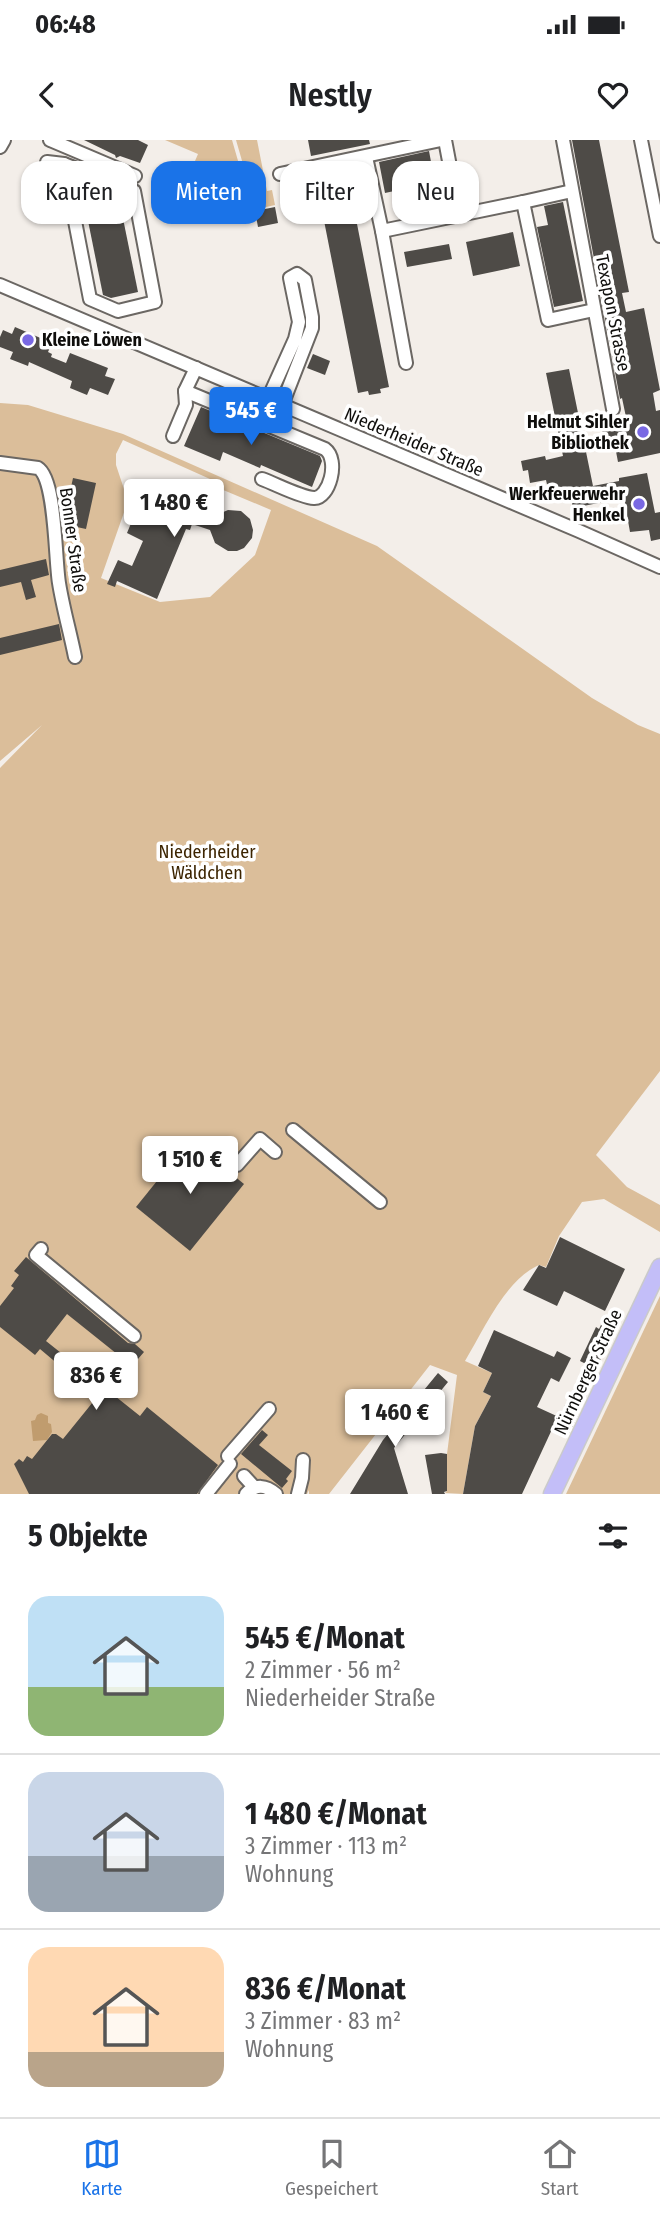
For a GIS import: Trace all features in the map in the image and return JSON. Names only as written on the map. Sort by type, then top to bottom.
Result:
[{"type":"main road","name":"Nürnberger Straße","points":[[552,1494],[660,1267]]},
{"type":"street","points":[[0,148],[4,140]]},
{"type":"street","points":[[50,140],[100,161]]},
{"type":"street","points":[[346,161],[443,140],[448,161]]},
{"type":"street","name":"Texapon Strasse","points":[[563,140],[613,409]]},
{"type":"street","points":[[640,140],[660,236]]},
{"type":"street","points":[[366,157],[406,363]]},
{"type":"street","points":[[64,164],[134,191],[155,302],[118,311],[90,299],[64,164]]},
{"type":"street","points":[[479,210],[572,191]]},
{"type":"street","points":[[523,202],[548,320],[594,310]]},
{"type":"street","points":[[382,231],[414,224]]},
{"type":"street","points":[[268,399],[295,339],[299,321],[290,278],[297,274],[305,280],[312,328],[282,405]]},
{"type":"street","name":"Niederheider Straße","points":[[0,285],[660,567]]},
{"type":"street","points":[[173,436],[186,405],[185,391],[196,368]]},
{"type":"street","points":[[185,391],[325,449],[333,461],[333,472],[319,497],[300,494],[262,478]]},
{"type":"street","name":"Bonner Straße","points":[[0,463],[38,468],[47,478],[59,583],[75,657]]},
{"type":"street","points":[[293,1130],[380,1202]]},
{"type":"street","points":[[237,1165],[260,1139],[275,1152]]},
{"type":"street","points":[[41,1249],[36,1255],[134,1336]]},
{"type":"street","points":[[206,1494],[269,1409]]},
{"type":"street","points":[[298,1494],[303,1460]]},
{"type":"street","points":[[244,1476],[250,1490],[263,1486],[276,1494]]},
{"type":"green space","points":[[165,140],[232,140],[238,161],[195,161],[198,154]]},
{"type":"green space","points":[[236,140],[257,140],[261,161],[242,161]]},
{"type":"green space","points":[[266,186],[267,191],[272,190],[275,205],[266,207]]},
{"type":"green space","name":"Niederheider Wäldchen","points":[[0,403],[28,405],[123,434],[377,546],[592,698],[638,725],[660,734],[660,1071],[596,1155],[627,1187],[660,1205],[660,1232],[604,1199],[582,1202],[559,1236],[546,1267],[539,1265],[527,1272],[506,1294],[465,1361],[492,1373],[483,1392],[491,1396],[475,1426],[463,1494],[445,1493],[457,1375],[430,1365],[329,1494],[309,1494],[309,1490],[307,1494],[0,1494],[0,768],[42,725],[0,761]],"holes":[[[123,440],[210,479],[209,484],[271,510],[255,555],[210,597],[160,602],[101,578],[128,501],[116,465],[116,454]]]},
{"type":"green space","points":[[660,1296],[660,1494],[566,1494]]},
{"type":"shaded area","points":[[41,1413],[48,1416],[52,1432],[47,1440],[33,1441],[31,1421]]},
{"type":"building","points":[[84,140],[138,140],[148,145],[140,163],[120,156],[116,158],[115,155]]},
{"type":"building","points":[[308,140],[369,140],[370,144],[311,156]]},
{"type":"building","points":[[572,140],[599,140],[629,292],[622,293],[626,312],[644,308],[660,390],[653,393],[656,411],[660,410],[660,453],[618,462],[614,441],[605,443],[601,425],[626,417],[622,398],[620,399]]},
{"type":"building","points":[[429,151],[431,161],[392,161],[392,192],[385,193],[379,162]]},
{"type":"building","points":[[563,202],[583,301],[554,307],[537,227],[548,225],[544,206]]},
{"type":"building","points":[[275,207],[278,223],[258,227],[257,224],[266,224],[266,209]]},
{"type":"building","points":[[89,224],[124,224],[138,292],[111,298],[103,295]]},
{"type":"building","points":[[325,224],[357,224],[389,387],[380,389],[381,393],[358,393]]},
{"type":"building","points":[[513,232],[520,266],[473,276],[466,242]]},
{"type":"building","points":[[449,244],[452,259],[407,267],[404,252]]},
{"type":"building","points":[[15,327],[52,343],[48,352],[52,354],[51,357],[66,363],[70,353],[108,368],[105,376],[115,379],[108,395],[90,388],[87,395],[70,388],[72,381],[29,362],[28,366],[10,359],[13,352],[0,347],[0,337],[3,330],[12,334]]},
{"type":"building","points":[[313,354],[330,361],[325,375],[307,368]]},
{"type":"building","points":[[569,369],[593,486],[647,473],[655,513],[660,512],[660,539],[651,541],[649,530],[630,532],[624,498],[573,508],[570,494],[550,498],[546,480],[530,483],[528,470],[523,471],[521,461],[545,456],[546,460],[563,456],[546,373]]},
{"type":"building","points":[[201,407],[320,456],[322,461],[312,487],[223,452],[220,461],[184,446]]},
{"type":"building","points":[[73,478],[96,483],[86,529],[63,524]]},
{"type":"building","points":[[147,485],[159,490],[151,508],[168,515],[175,498],[199,508],[202,502],[212,506],[207,519],[228,510],[241,511],[250,519],[252,538],[244,548],[228,551],[215,543],[210,530],[192,524],[190,530],[186,529],[157,599],[117,581],[115,587],[107,584],[118,560],[132,566],[143,541],[127,533]]},
{"type":"building","points":[[46,559],[49,575],[31,580],[36,597],[26,600],[21,582],[0,587],[0,570]]},
{"type":"building","points":[[59,624],[62,640],[0,655],[0,638]]},
{"type":"building","points":[[190,1140],[244,1184],[190,1251],[136,1207]]},
{"type":"building","points":[[560,1237],[625,1269],[605,1311],[564,1291],[557,1306],[523,1290],[539,1265],[546,1268]]},
{"type":"building","points":[[26,1257],[128,1343],[135,1344],[144,1352],[132,1366],[67,1314],[46,1341],[140,1416],[147,1407],[218,1465],[197,1494],[29,1494],[14,1464],[19,1459],[23,1462],[27,1456],[32,1459],[52,1434],[63,1439],[97,1397],[40,1349],[35,1355],[0,1327],[0,1306],[14,1288],[11,1286],[19,1275],[14,1271]]},
{"type":"building","points":[[601,1325],[609,1329],[606,1335],[610,1337],[599,1363],[594,1361],[592,1367],[580,1361],[596,1327],[599,1329]]},
{"type":"building","points":[[494,1330],[554,1357],[557,1351],[571,1358],[559,1382],[551,1378],[537,1407],[561,1418],[565,1405],[578,1410],[578,1415],[569,1433],[554,1425],[522,1494],[463,1494],[475,1426],[491,1396],[483,1392],[492,1373],[478,1366]]},
{"type":"building","points":[[438,1373],[448,1382],[394,1448],[408,1494],[350,1494],[383,1440]]},
{"type":"building","points":[[262,1430],[268,1435],[259,1445],[292,1471],[282,1488],[241,1454]]},
{"type":"building","points":[[447,1454],[447,1491],[445,1494],[432,1494],[425,1455]]},
{"type":"place","name":"Kleine Löwen","points":[[28,340]]},
{"type":"place","name":"Helmut Sihler Bibliothek","points":[[643,432]]},
{"type":"place","name":"Werkfeuerwehr Henkel","points":[[639,504]]}]
